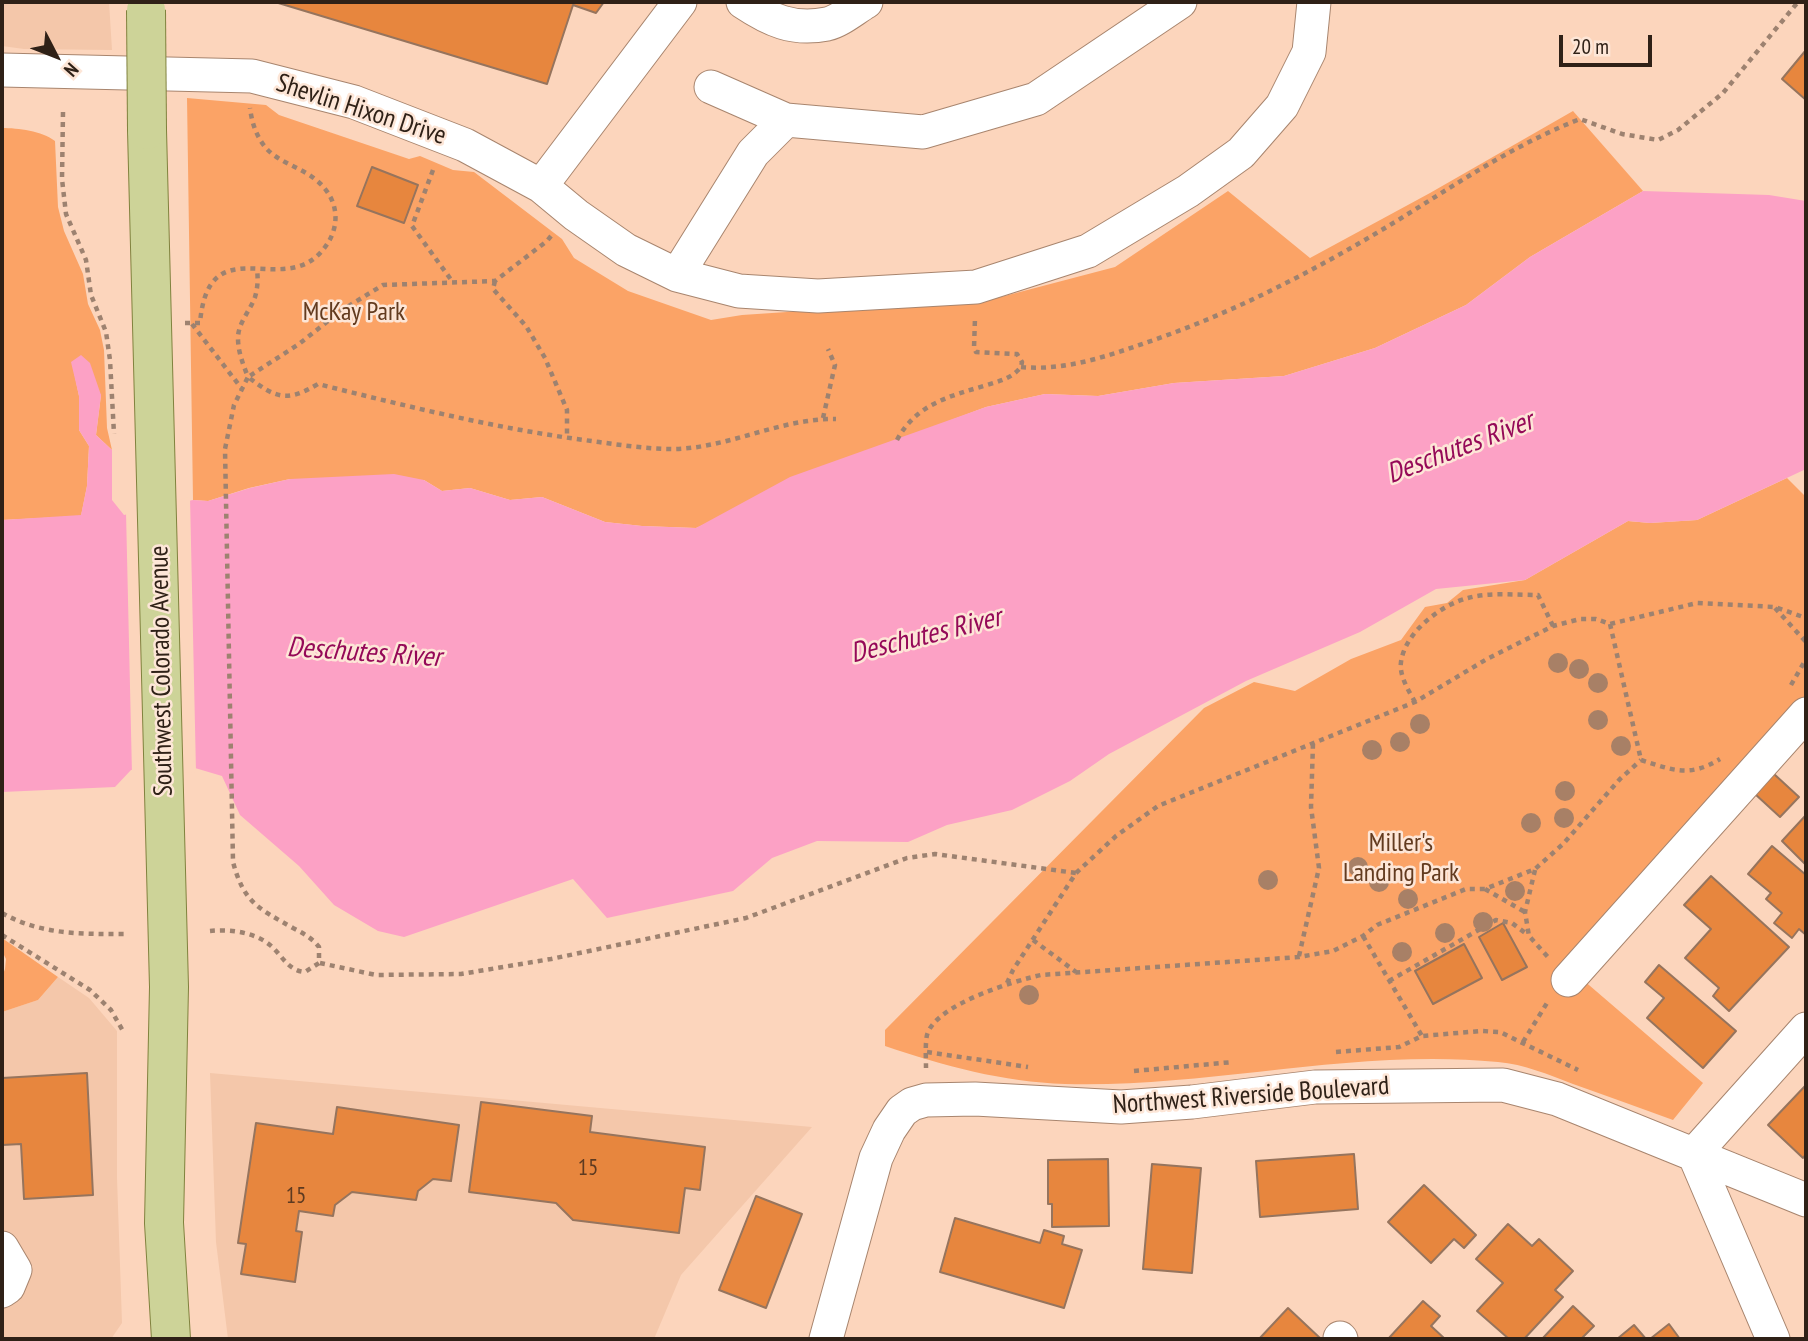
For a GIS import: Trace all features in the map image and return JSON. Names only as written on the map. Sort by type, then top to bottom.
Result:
[{"type":"main road","name":"Southwest Colorado Avenue","points":[[146,6],[169,1035],[164,1223],[171,1339]]},
{"type":"street","points":[[541,186],[680,2]]},
{"type":"street","points":[[743,2],[762,15],[786,25],[829,24],[866,2]]},
{"type":"street","points":[[711,87],[786,120],[923,131],[1036,99],[1180,2]]},
{"type":"street","name":"Shevlin Hixon Drive","points":[[2,70],[252,76],[354,103],[453,140],[541,186],[626,250],[677,275],[739,290],[818,296],[976,288],[1088,251],[1188,191],[1241,153],[1282,106],[1309,52],[1314,2]]},
{"type":"street","points":[[677,275],[753,153],[786,120]]},
{"type":"street","points":[[1568,980],[1796,703]]},
{"type":"street","points":[[1773,1339],[1694,1154],[1806,1029]]},
{"type":"street","name":"Northwest Riverside Boulevard","points":[[826,1339],[876,1158],[889,1130],[902,1111],[912,1104],[926,1100],[975,1098],[1121,1107],[1192,1102],[1315,1087],[1503,1085],[1557,1099],[1806,1200]]},
{"type":"street","points":[[2,1248],[15,1270],[8,1287],[2,1291]]},
{"type":"path","points":[[897,440],[903,428],[918,412],[937,401],[1002,380],[1021,368],[1054,368],[1104,357],[1188,329],[1283,285],[1389,226],[1485,164],[1540,135],[1580,119],[1622,134],[1658,141],[1678,130],[1723,93],[1798,2]]},
{"type":"path","points":[[153,324],[200,323],[202,299],[213,282],[228,271],[241,267],[293,268],[309,264],[325,249],[335,234],[336,214],[331,197],[315,179],[266,149],[253,127],[250,109],[252,76]]},
{"type":"path","points":[[63,112],[62,178],[66,214],[86,260],[91,295],[106,332],[114,434]]},
{"type":"path","points":[[433,170],[412,226],[452,281]]},
{"type":"path","points":[[210,931],[229,931],[256,937],[273,948],[297,971],[305,972],[319,962],[320,952],[316,943],[251,902],[239,885],[233,862],[225,449],[234,405],[248,377],[299,344],[342,310],[383,285],[495,281],[547,242],[569,209]]},
{"type":"path","points":[[257,269],[258,285],[254,299],[237,335],[239,352],[248,377],[272,395],[301,394],[318,384],[498,427],[676,449],[710,444],[823,418],[836,419]]},
{"type":"path","points":[[495,281],[494,289],[526,326],[562,394],[567,410],[567,437]]},
{"type":"path","points":[[976,288],[974,348],[981,354],[1017,354],[1022,362],[1021,368]]},
{"type":"path","points":[[192,323],[242,389]]},
{"type":"path","points":[[823,418],[835,365],[828,349]]},
{"type":"path","points":[[1415,702],[1405,682],[1401,664],[1412,636],[1424,621],[1467,598],[1538,594],[1553,626]]},
{"type":"path","points":[[1007,982],[1076,873],[1116,836],[1158,806],[1415,702],[1487,659],[1553,626],[1580,619],[1595,619],[1610,624],[1697,603],[1775,607],[1806,618]]},
{"type":"path","points":[[1775,607],[1806,642]]},
{"type":"path","points":[[1610,624],[1641,760]]},
{"type":"path","points":[[1796,703],[1806,659]]},
{"type":"path","points":[[1299,957],[1319,868],[1311,807],[1313,743]]},
{"type":"path","points":[[1641,760],[1678,772],[1709,766],[1725,756]]},
{"type":"path","points":[[926,1052],[927,1033],[945,1012],[1007,982],[1041,975],[1299,957],[1333,951],[1363,936],[1377,925],[1466,889],[1485,889],[1535,869],[1563,844],[1620,779],[1641,760]]},
{"type":"path","points":[[319,962],[376,975],[461,974],[551,959],[746,918],[907,858],[935,854],[1076,873]]},
{"type":"path","points":[[1485,889],[1525,912],[1535,869]]},
{"type":"path","points":[[2,913],[56,933],[125,934]]},
{"type":"path","points":[[1389,981],[1496,920],[1511,923],[1529,936]]},
{"type":"path","points":[[2,935],[89,990],[111,1010],[122,1031]]},
{"type":"path","points":[[1363,936],[1422,1036]]},
{"type":"path","points":[[1032,940],[1076,972]]},
{"type":"shaded area","points":[[2,2],[109,2],[112,50],[24,49],[2,46]]},
{"type":"shaded area","points":[[58,977],[89,998],[117,1031],[117,1178],[122,1323],[111,1339],[2,1339],[2,1012],[38,1000]]},
{"type":"shaded area","points":[[210,1073],[812,1127],[681,1275],[654,1339],[228,1339],[216,1242]]},
{"type":"green space","name":"McKay Park","points":[[187,98],[266,105],[279,115],[409,159],[420,156],[453,170],[474,172],[562,239],[574,258],[628,291],[711,320],[742,315],[997,298],[1115,267],[1228,191],[1310,258],[1573,111],[1643,191],[1530,257],[1466,305],[1375,348],[1284,376],[1174,383],[1098,396],[1045,394],[986,407],[874,449],[696,528],[605,522],[542,497],[510,500],[470,488],[442,491],[424,480],[290,479],[208,501],[193,500]]},
{"type":"green space","points":[[2,128],[37,132],[55,141],[58,207],[64,231],[83,274],[88,304],[100,330],[104,350],[107,428],[112,450],[96,435],[101,395],[72,362],[79,396],[79,430],[89,446],[87,486],[81,516],[2,520]]},
{"type":"green space","name":"Miller's Landing Park","points":[[1787,478],[1806,497],[1806,697],[1568,967],[1703,1083],[1673,1120],[1536,1070],[1498,1062],[1390,1060],[1119,1084],[1065,1084],[974,1072],[885,1046],[885,1030],[1204,708],[1254,682],[1295,691],[1351,659],[1401,640],[1425,607],[1447,603],[1463,590],[1525,580],[1628,521],[1650,523],[1697,520]]},
{"type":"green space","points":[[2,938],[58,977],[38,1000],[2,1012],[2,977],[6,959],[2,951]]},
{"type":"water","name":"Deschutes River","points":[[1643,191],[1769,195],[1806,201],[1806,469],[1697,520],[1650,523],[1628,521],[1525,580],[1436,589],[1360,632],[1246,681],[1109,754],[1070,781],[1012,810],[947,825],[908,842],[817,841],[772,858],[733,891],[607,918],[573,879],[404,937],[378,931],[334,905],[299,866],[240,815],[222,776],[195,768],[131,770],[115,787],[2,792],[2,520],[81,515],[87,486],[89,446],[79,430],[79,396],[71,362],[81,355],[90,363],[101,395],[96,435],[112,450],[112,500],[124,515],[193,500],[208,501],[290,479],[394,474],[424,480],[442,491],[470,488],[510,500],[542,497],[605,522],[696,528],[790,477],[986,407],[1045,394],[1098,396],[1174,383],[1284,376],[1375,348],[1466,305],[1530,257]]},
{"type":"pier","points":[[190,497],[196,772],[132,774],[126,512]]},
{"type":"building","points":[[275,2],[604,2],[596,13],[573,5],[547,84]]},
{"type":"building","points":[[1806,50],[1806,100],[1782,79]]},
{"type":"building","points":[[372,167],[418,185],[404,223],[357,206]]},
{"type":"building","points":[[1774,774],[1799,797],[1780,817],[1755,794]]},
{"type":"building","points":[[1806,815],[1806,865],[1782,841]]},
{"type":"building","points":[[1772,846],[1806,875],[1806,935],[1799,929],[1792,938],[1774,923],[1782,913],[1766,899],[1771,893],[1748,874]]},
{"type":"building","points":[[1711,876],[1789,947],[1729,1011],[1713,996],[1719,988],[1685,958],[1711,929],[1684,905]]},
{"type":"building","points":[[1503,923],[1527,967],[1502,980],[1479,937]]},
{"type":"building","points":[[1464,944],[1482,978],[1433,1004],[1415,971]]},
{"type":"building","points":[[1659,965],[1736,1031],[1703,1068],[1647,1018],[1664,998],[1645,982]]},
{"type":"building","points":[[87,1073],[93,1195],[24,1199],[21,1144],[2,1145],[2,1078]]},
{"type":"building","points":[[1806,1085],[1806,1154],[1803,1158],[1768,1125]]},
{"type":"building","points":[[481,1102],[592,1116],[590,1132],[705,1147],[700,1190],[685,1188],[679,1233],[573,1220],[556,1203],[469,1192]]},
{"type":"building","points":[[337,1107],[459,1125],[451,1181],[433,1179],[418,1191],[416,1200],[352,1192],[335,1205],[333,1216],[299,1211],[296,1231],[302,1232],[295,1282],[241,1274],[246,1244],[238,1243],[256,1123],[333,1134]]},
{"type":"building","points":[[1354,1154],[1358,1209],[1260,1217],[1256,1161]]},
{"type":"building","points":[[1108,1159],[1109,1226],[1052,1227],[1052,1204],[1048,1204],[1048,1160]]},
{"type":"building","points":[[1152,1164],[1201,1168],[1192,1273],[1143,1269]]},
{"type":"building","points":[[1424,1185],[1476,1235],[1464,1248],[1454,1239],[1431,1263],[1388,1222]]},
{"type":"building","points":[[756,1196],[802,1214],[766,1308],[719,1290]]},
{"type":"building","points":[[955,1218],[1040,1243],[1044,1230],[1064,1236],[1062,1244],[1082,1250],[1064,1308],[940,1272]]},
{"type":"building","points":[[1508,1224],[1532,1246],[1539,1239],[1573,1271],[1555,1290],[1563,1297],[1524,1339],[1509,1339],[1477,1311],[1503,1283],[1476,1259]]},
{"type":"building","points":[[1423,1301],[1440,1316],[1431,1326],[1445,1339],[1388,1339]]},
{"type":"building","points":[[1573,1306],[1594,1326],[1581,1339],[1542,1339]]},
{"type":"building","points":[[1288,1308],[1321,1339],[1259,1339]]},
{"type":"building","points":[[1669,1324],[1680,1339],[1650,1339]]},
{"type":"building","points":[[1634,1325],[1646,1339],[1617,1339]]}]
